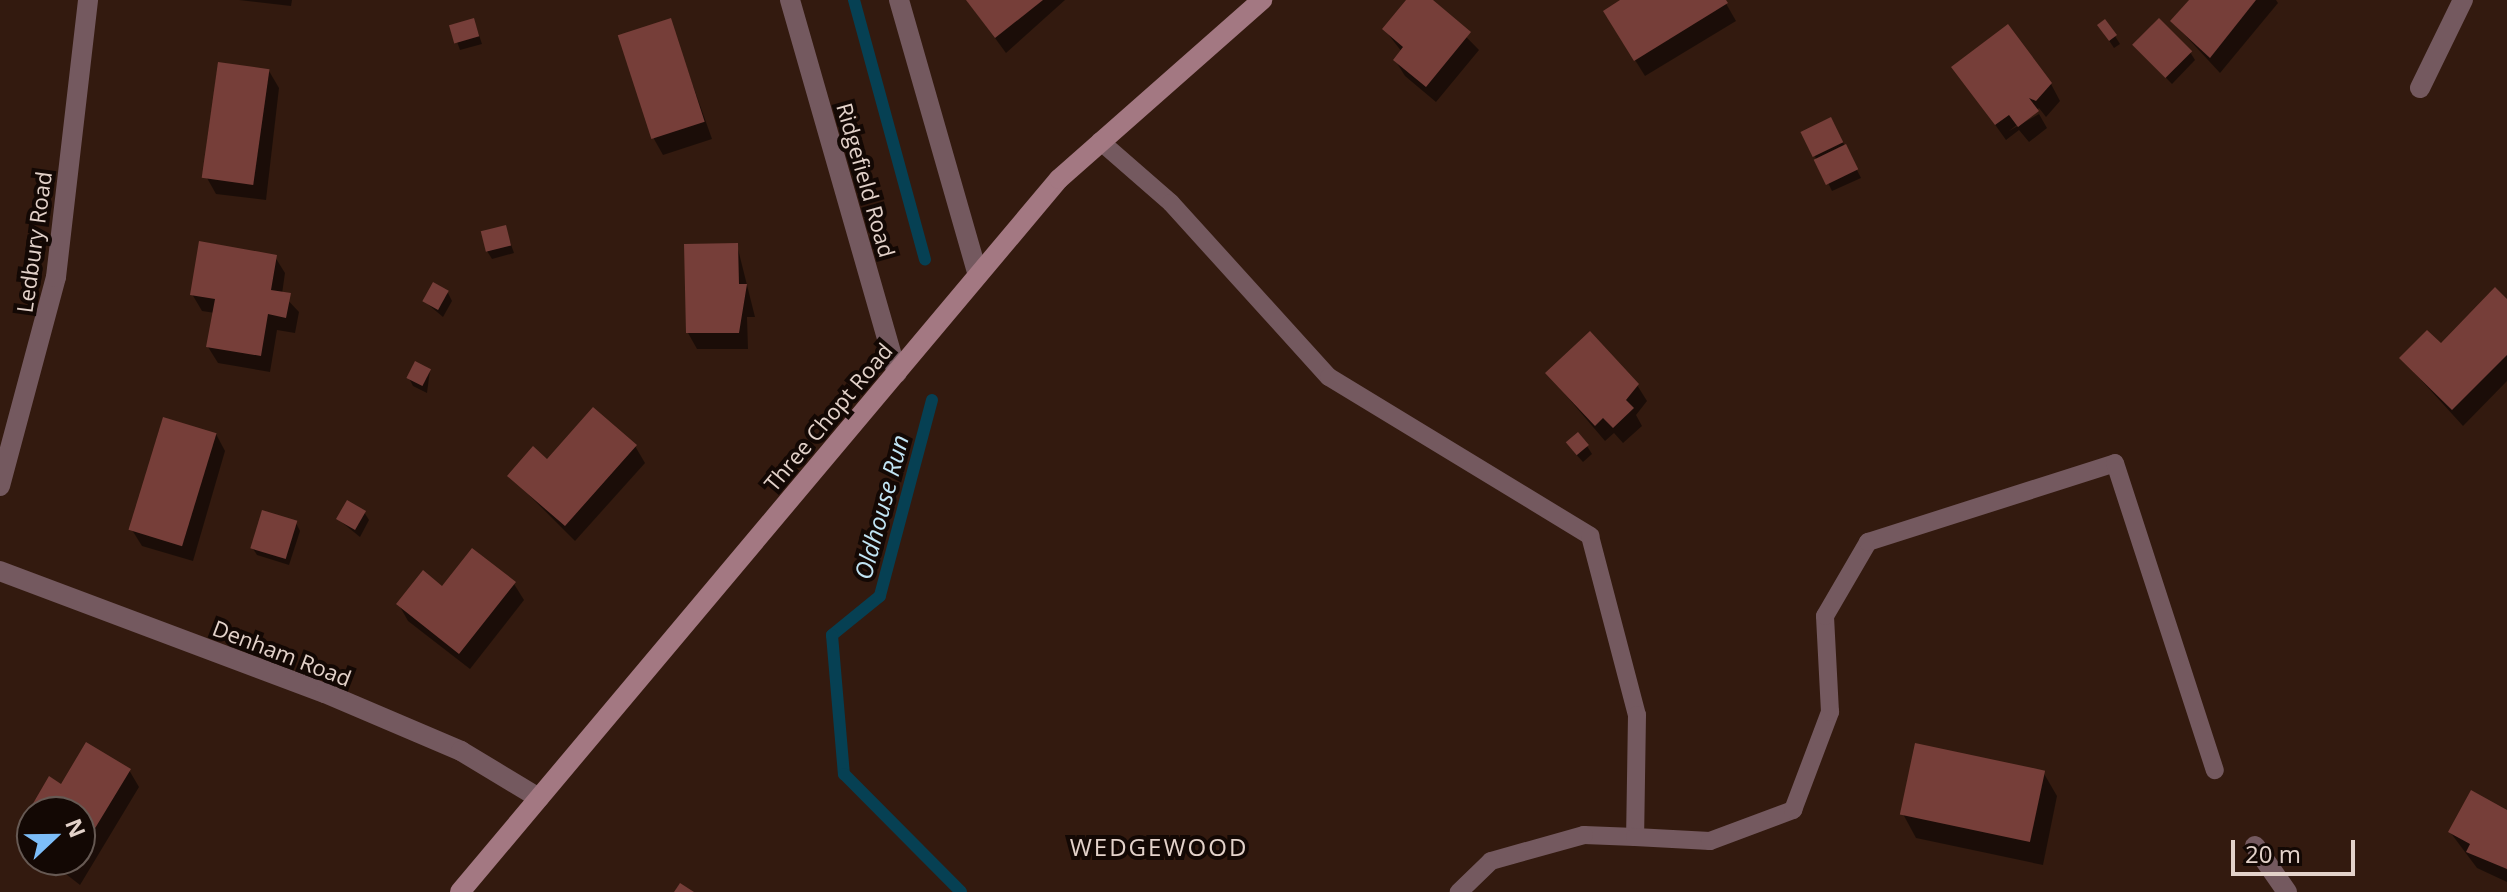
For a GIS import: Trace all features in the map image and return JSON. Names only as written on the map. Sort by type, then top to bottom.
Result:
[{"type":"main road","name":"Three Chopt Road","points":[[460,892],[978,275],[1100,141],[1262,0]]},
{"type":"street","name":"Ledbury Road","points":[[0,486],[56,277],[88,0]]},
{"type":"street","name":"Ridgefield Road","points":[[790,0],[897,373]]},
{"type":"street","points":[[899,0],[978,275]]},
{"type":"street","points":[[2420,88],[2463,0]]},
{"type":"street","name":"Denham Road","points":[[0,571],[325,693],[461,751],[539,798]]},
{"type":"street","points":[[2255,846],[2287,892]]},
{"type":"lane","points":[[1100,141],[1171,203],[1329,377],[1590,536],[1637,715],[1635,837]]},
{"type":"lane","points":[[1459,892],[1491,861],[1584,835],[1710,841],[1793,810],[1830,712],[1825,616],[1868,542],[2115,463],[2215,770]]},
{"type":"building","points":[[966,0],[1043,0],[995,38]]},
{"type":"building","points":[[1406,0],[1433,0],[1471,32],[1426,87],[1393,60],[1403,47],[1382,29]]},
{"type":"building","points":[[1620,0],[1726,0],[1728,3],[1634,61],[1603,11]]},
{"type":"building","points":[[2189,0],[2256,0],[2210,58],[2170,21]]},
{"type":"building","points":[[474,18],[479,36],[454,43],[449,25]]},
{"type":"building","points":[[671,18],[705,122],[651,139],[618,35]]},
{"type":"building","points":[[2159,18],[2192,51],[2165,78],[2132,45]]},
{"type":"building","points":[[2105,19],[2117,35],[2109,41],[2097,25]]},
{"type":"building","points":[[2008,24],[2052,83],[2036,101],[2029,98],[2039,111],[2018,127],[2009,115],[1995,125],[1951,67]]},
{"type":"building","points":[[218,62],[269,69],[253,185],[202,178]]},
{"type":"building","points":[[1831,117],[1843,142],[1813,157],[1800,132]]},
{"type":"building","points":[[1846,144],[1858,169],[1826,185],[1814,160]]},
{"type":"building","points":[[506,225],[511,245],[486,252],[481,231]]},
{"type":"building","points":[[199,241],[277,255],[271,290],[291,293],[286,318],[268,314],[261,356],[206,347],[215,299],[190,295]]},
{"type":"building","points":[[738,243],[739,284],[747,284],[739,333],[686,333],[684,244]]},
{"type":"building","points":[[433,282],[449,291],[438,310],[422,301]]},
{"type":"building","points":[[2495,287],[2507,299],[2507,355],[2452,410],[2399,358],[2427,330],[2441,343]]},
{"type":"building","points":[[1590,331],[1639,384],[1626,400],[1634,408],[1613,428],[1603,418],[1595,426],[1545,373]]},
{"type":"building","points":[[415,361],[431,369],[422,386],[406,378]]},
{"type":"building","points":[[593,407],[637,445],[565,526],[507,476],[533,446],[547,459]]},
{"type":"building","points":[[163,417],[217,433],[182,546],[129,530]]},
{"type":"building","points":[[1578,432],[1589,445],[1577,455],[1566,442]]},
{"type":"building","points":[[347,500],[366,511],[355,530],[336,519]]},
{"type":"building","points":[[262,510],[297,521],[286,559],[250,548]]},
{"type":"building","points":[[472,548],[516,582],[459,654],[396,604],[423,570],[442,586]]},
{"type":"building","points":[[86,742],[131,769],[96,827],[96,796],[37,796],[49,776],[61,784]]},
{"type":"building","points":[[1915,743],[2045,771],[2030,842],[1900,814]]},
{"type":"building","points":[[2471,790],[2507,810],[2507,869],[2466,852],[2470,844],[2448,832]]},
{"type":"building","points":[[680,883],[694,892],[674,892]]},
{"type":"waterway","name":"Oldhouse Run","points":[[854,0],[925,259]]},
{"type":"waterway","name":"Oldhouse Run","points":[[932,400],[880,596],[832,635],[844,774],[961,892]]},
{"type":"district","name":"WEDGEWOOD","points":[[1159,847]]}]
